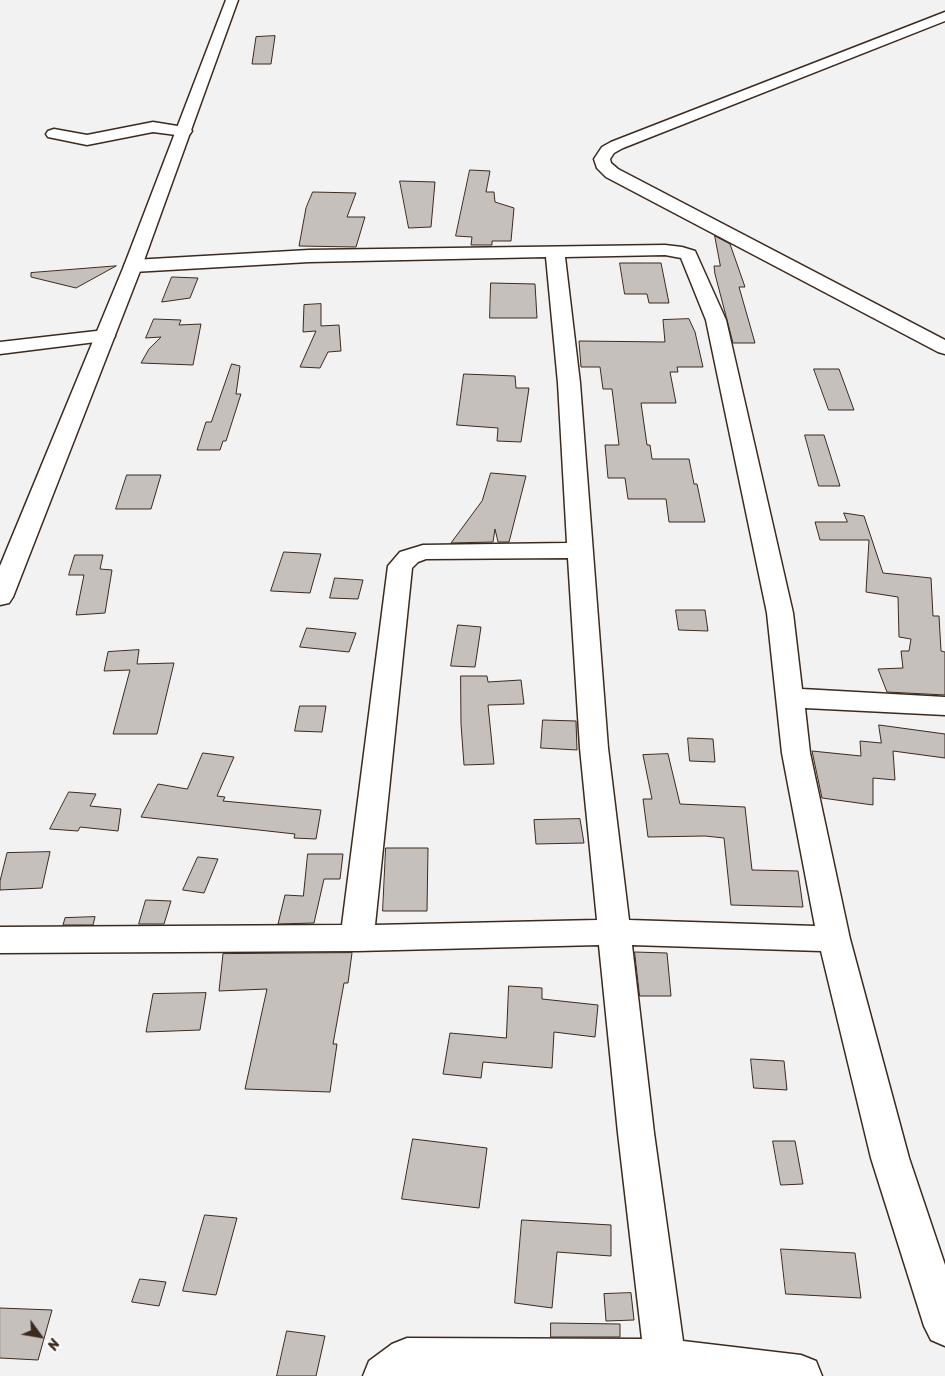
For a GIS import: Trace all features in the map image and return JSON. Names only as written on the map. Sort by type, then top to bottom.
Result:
[{"type":"main road","points":[[0,597],[133,266],[232,0]]},
{"type":"main road","points":[[945,16],[617,145],[608,150],[602,158],[603,165],[612,173],[945,348]]},
{"type":"main road","points":[[54,134],[87,140],[153,127],[184,130]]},
{"type":"main road","points":[[133,266],[310,256],[665,250],[682,252],[689,255],[716,320],[780,613],[796,753],[834,939],[890,1158],[945,1326]]},
{"type":"main road","points":[[555,253],[570,383],[594,748],[636,1133],[666,1368]]},
{"type":"main road","points":[[0,348],[105,336]]},
{"type":"main road","points":[[356,938],[400,566],[410,556],[423,552],[580,550]]},
{"type":"main road","points":[[791,698],[945,706]]},
{"type":"main road","points":[[0,940],[356,938],[615,932],[834,939]]},
{"type":"main road","points":[[384,1376],[407,1359],[666,1368],[801,1376]]},
{"type":"building","points":[[275,36],[271,64],[252,64],[256,37]]},
{"type":"building","points":[[470,170],[490,171],[486,192],[494,192],[495,202],[514,208],[511,241],[492,241],[492,245],[471,245],[472,237],[456,236]]},
{"type":"building","points":[[400,181],[435,182],[431,227],[409,228]]},
{"type":"building","points":[[313,192],[356,193],[347,217],[365,217],[356,247],[299,246],[306,208]]},
{"type":"building","points":[[715,236],[730,244],[745,287],[739,287],[755,343],[733,343],[715,274],[714,266],[720,266]]},
{"type":"building","points":[[620,263],[661,263],[669,303],[649,303],[647,294],[625,294]]},
{"type":"building","points":[[116,266],[76,288],[31,277],[31,273]]},
{"type":"building","points":[[172,277],[198,278],[190,298],[162,302]]},
{"type":"building","points":[[491,283],[535,284],[537,318],[490,318]]},
{"type":"building","points":[[321,304],[321,326],[339,325],[341,351],[328,352],[320,368],[300,367],[316,331],[303,332],[304,305]]},
{"type":"building","points":[[154,319],[181,320],[179,325],[201,324],[193,365],[141,363],[149,349],[161,337],[146,338]]},
{"type":"building","points":[[689,319],[695,332],[703,367],[677,367],[678,372],[670,372],[676,403],[641,403],[647,445],[650,445],[652,459],[689,459],[694,484],[697,484],[705,522],[669,522],[666,499],[628,499],[625,478],[608,478],[605,445],[619,445],[612,389],[603,389],[600,367],[581,367],[579,341],[665,342],[663,320]]},
{"type":"building","points":[[232,364],[240,366],[236,394],[241,394],[226,441],[223,441],[220,450],[197,450],[206,422],[211,422]]},
{"type":"building","points":[[814,369],[839,369],[854,410],[829,410]]},
{"type":"building","points":[[464,374],[515,376],[516,388],[529,388],[521,442],[497,441],[498,428],[457,425]]},
{"type":"building","points":[[805,435],[824,435],[840,486],[819,486]]},
{"type":"building","points":[[491,473],[526,476],[509,542],[498,542],[495,529],[493,542],[451,543],[482,501]]},
{"type":"building","points":[[127,475],[161,475],[151,509],[116,509]]},
{"type":"building","points":[[844,513],[864,516],[883,573],[931,578],[933,616],[939,616],[941,651],[945,652],[945,695],[887,692],[878,669],[903,668],[901,651],[909,651],[911,639],[899,637],[898,597],[866,592],[869,540],[820,540],[815,522],[847,522]]},
{"type":"building","points":[[284,552],[321,554],[310,593],[271,591]]},
{"type":"building","points":[[75,555],[103,555],[100,569],[112,570],[105,613],[76,615],[84,575],[69,575]]},
{"type":"building","points":[[335,578],[363,580],[358,599],[330,598]]},
{"type":"building","points":[[676,610],[705,610],[708,631],[679,630]]},
{"type":"building","points":[[458,625],[481,627],[475,667],[451,666]]},
{"type":"building","points":[[307,628],[356,633],[349,652],[300,647]]},
{"type":"building","points":[[139,650],[137,664],[174,663],[157,734],[113,734],[130,670],[104,671],[108,652]]},
{"type":"building","points":[[461,676],[487,676],[488,682],[521,680],[524,704],[488,705],[494,764],[464,765],[461,724]]},
{"type":"building","points":[[300,706],[326,706],[322,732],[295,731]]},
{"type":"building","points":[[543,720],[576,721],[577,750],[541,748]]},
{"type":"building","points":[[879,725],[945,734],[945,758],[893,751],[895,780],[873,778],[873,805],[822,798],[812,751],[861,756],[860,741],[881,743]]},
{"type":"building","points":[[688,738],[713,739],[715,762],[690,761]]},
{"type":"building","points":[[203,753],[234,757],[217,796],[225,797],[223,801],[321,810],[316,839],[294,838],[295,834],[141,817],[158,784],[187,789]]},
{"type":"building","points":[[668,754],[680,804],[745,807],[752,870],[798,871],[803,907],[731,905],[724,838],[705,836],[648,837],[643,799],[652,799],[643,755]]},
{"type":"building","points":[[69,792],[96,794],[90,806],[121,809],[118,831],[80,827],[78,831],[50,829]]},
{"type":"building","points":[[580,819],[584,843],[536,844],[534,820]]},
{"type":"building","points":[[386,848],[428,848],[427,911],[383,911]]},
{"type":"building","points":[[50,852],[42,888],[0,890],[0,881],[7,853]]},
{"type":"building","points":[[308,854],[343,854],[340,879],[324,879],[314,923],[278,924],[285,895],[303,896]]},
{"type":"building","points":[[198,857],[218,859],[204,893],[183,890]]},
{"type":"building","points":[[146,900],[171,901],[164,924],[139,924]]},
{"type":"building","points":[[95,917],[93,925],[63,925],[65,918]]},
{"type":"building","points":[[635,952],[667,953],[671,996],[640,996]]},
{"type":"building","points":[[352,953],[348,983],[344,983],[333,1044],[337,1044],[330,1092],[245,1089],[267,989],[219,991],[223,954]]},
{"type":"building","points":[[509,986],[542,988],[542,999],[598,1005],[595,1037],[554,1032],[552,1068],[483,1062],[481,1078],[443,1074],[450,1033],[506,1038]]},
{"type":"building","points":[[206,993],[200,1030],[146,1032],[153,994]]},
{"type":"building","points":[[751,1059],[784,1061],[787,1090],[754,1088]]},
{"type":"building","points":[[413,1139],[487,1148],[479,1208],[402,1199]]},
{"type":"building","points":[[773,1141],[795,1141],[803,1184],[781,1185]]},
{"type":"building","points":[[205,1215],[237,1218],[216,1295],[183,1291]]},
{"type":"building","points":[[522,1220],[611,1225],[611,1256],[557,1252],[552,1308],[515,1303]]},
{"type":"building","points":[[781,1249],[855,1253],[861,1298],[786,1294]]},
{"type":"building","points":[[140,1279],[166,1282],[159,1306],[132,1302]]},
{"type":"building","points":[[631,1293],[634,1320],[606,1321],[604,1294]]},
{"type":"building","points":[[0,1308],[52,1310],[38,1360],[0,1358]]},
{"type":"building","points":[[551,1323],[620,1324],[620,1337],[551,1337]]},
{"type":"building","points":[[287,1331],[325,1336],[316,1376],[277,1376]]}]
